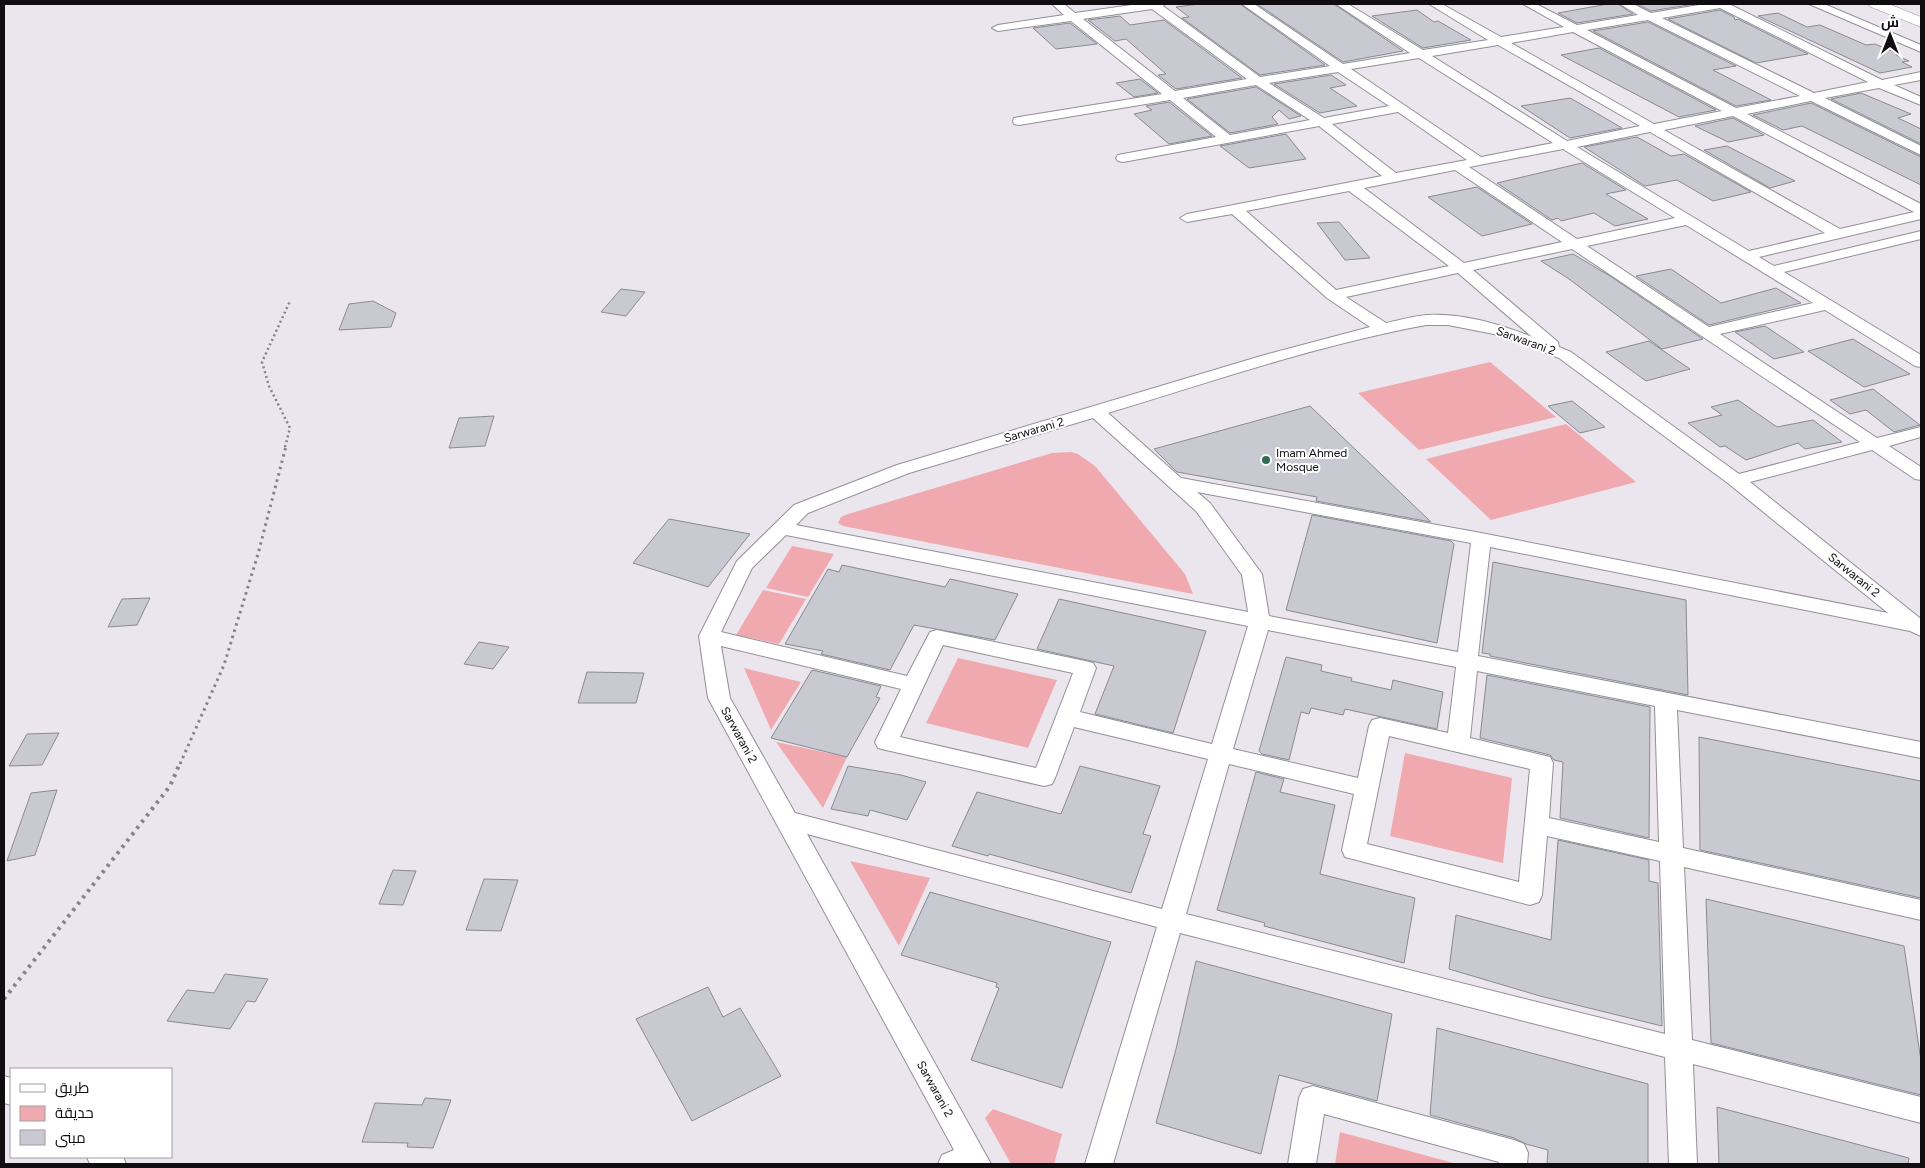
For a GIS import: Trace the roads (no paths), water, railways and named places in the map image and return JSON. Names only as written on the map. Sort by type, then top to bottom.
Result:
[{"type":"highway","points":[[1876,4],[1921,22]]},
{"type":"highway","points":[[1914,4],[1921,7]]},
{"type":"street","points":[[1057,4],[1174,95],[1228,140]]},
{"type":"street","points":[[998,28],[1156,4],[1257,81],[1323,123],[1392,178]]},
{"type":"street","points":[[1247,4],[1479,162]]},
{"type":"street","points":[[1341,4],[1686,220],[1826,305],[1918,357]]},
{"type":"street","points":[[1434,4],[1838,234]]},
{"type":"street","points":[[1528,4],[1921,210]]},
{"type":"street","points":[[1624,4],[1921,151]]},
{"type":"street","points":[[1019,121],[1722,4],[1881,84],[1921,101]]},
{"type":"street","points":[[1815,4],[1921,49]]},
{"type":"street","points":[[1187,218],[1921,76]]},
{"type":"street","points":[[1123,158],[1400,108]]},
{"type":"street","points":[[1458,166],[1921,475]]},
{"type":"street","points":[[1352,186],[1461,268],[1565,355]]},
{"type":"street","points":[[1235,209],[1333,296],[1384,328]]},
{"type":"street","points":[[1745,256],[1921,215]]},
{"type":"street","points":[[1333,296],[1686,220]]},
{"type":"street","points":[[1770,271],[1921,235]]},
{"type":"street","points":[[1905,239],[1921,248]]},
{"type":"street","points":[[1707,332],[1826,305]]},
{"type":"street","name":"Sarwarani 2","points":[[967,1162],[787,820],[719,698],[709,636],[744,565],[801,509],[903,469],[1384,328],[1426,320],[1448,320],[1503,331],[1565,355],[1736,480],[1919,627]]},
{"type":"street","points":[[1097,412],[1202,508],[1252,574],[1260,621],[1099,1164]]},
{"type":"street","points":[[1736,480],[1877,445],[1921,432]]},
{"type":"street","points":[[1175,482],[1481,539],[1919,627]]},
{"type":"street","points":[[782,528],[1921,750]]},
{"type":"street","points":[[1458,744],[1481,539]]},
{"type":"street","points":[[709,636],[914,685]]},
{"type":"street","points":[[938,637],[1085,668],[1067,717],[1044,778],[886,742],[938,637]]},
{"type":"street","points":[[1666,700],[1683,1164]]},
{"type":"street","points":[[1067,717],[1221,752],[1367,789]]},
{"type":"street","points":[[1380,726],[1458,744],[1542,763],[1530,895],[1354,850],[1380,726]]},
{"type":"street","points":[[787,820],[1171,921],[1921,1110]]},
{"type":"street","points":[[1536,824],[1921,910]]},
{"type":"street","points":[[1302,1164],[1313,1098],[1514,1153],[1514,1164]]},
{"type":"place","name":"Imam Ahmed Mosque","points":[[1266,460]]}]
